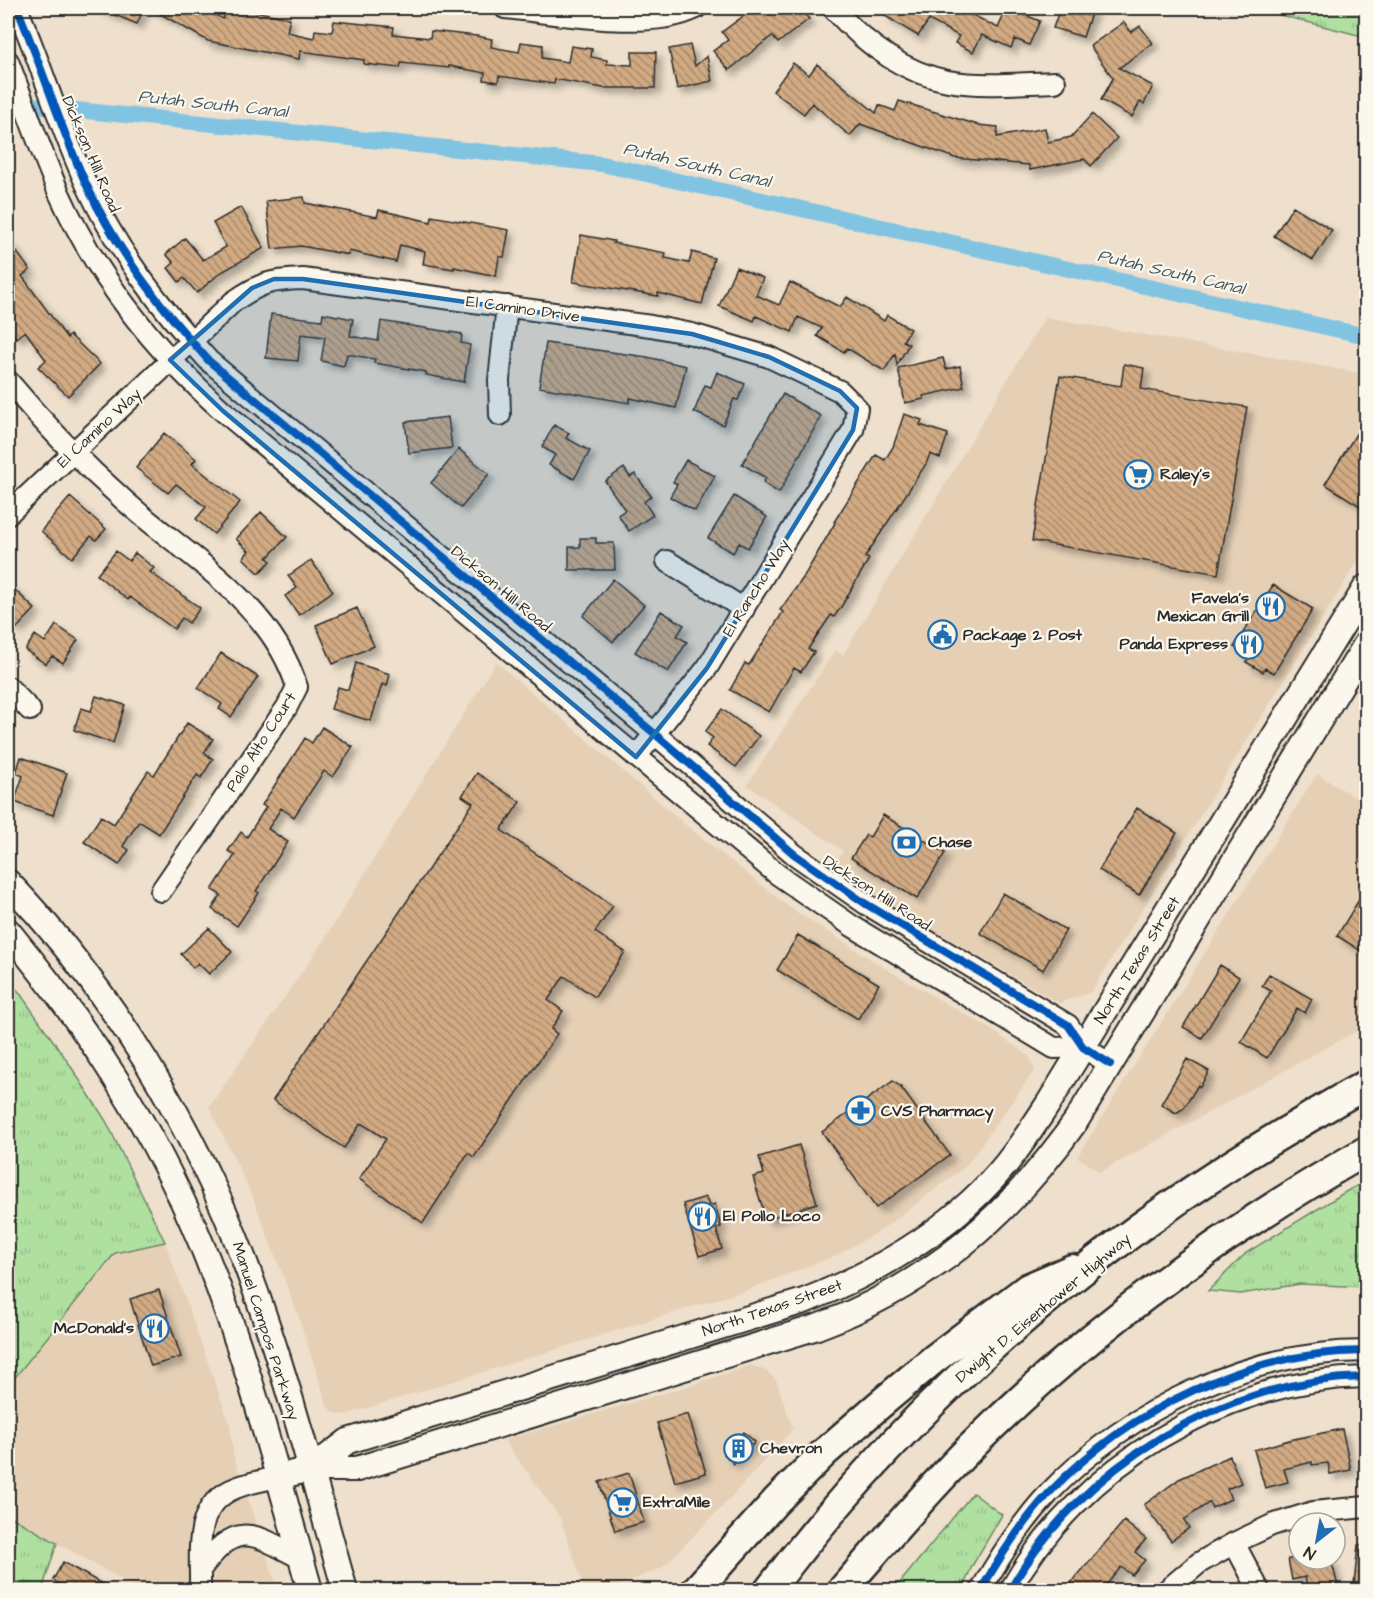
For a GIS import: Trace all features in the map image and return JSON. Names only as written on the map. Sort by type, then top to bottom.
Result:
[{"type":"highway","name":"Dwight D. Eisenhower Highway","points":[[769,1590],[864,1475],[983,1356],[1136,1229],[1211,1177],[1366,1085]]},
{"type":"highway","points":[[842,1590],[912,1508],[970,1448],[1080,1347],[1176,1272],[1238,1229],[1366,1151]]},
{"type":"highway","points":[[696,1590],[776,1501],[824,1453],[934,1359],[1028,1288],[1102,1256]]},
{"type":"main road","name":"North Texas Street","points":[[311,1469],[352,1439],[804,1301],[890,1261],[968,1203],[1004,1166],[1048,1104],[1366,586]]},
{"type":"main road","name":"North Texas Street","points":[[277,1477],[311,1469],[357,1469],[817,1327],[871,1305],[930,1270],[961,1247],[1008,1205],[1060,1144],[1366,644]]},
{"type":"main road","name":"Manuel Campos Parkway","points":[[8,882],[36,912],[91,981],[153,1073],[212,1184],[249,1273],[274,1345],[345,1590]]},
{"type":"main road","name":"Manuel Campos Parkway","points":[[8,931],[84,1028],[122,1088],[152,1140],[200,1240],[227,1311],[310,1590]]},
{"type":"street","name":"Dickson Hill Road","points":[[17,8],[86,184],[109,229],[136,273],[172,320],[209,361],[655,734],[794,854],[866,904],[1068,1025],[1083,1047],[1110,1064]]},
{"type":"street","points":[[505,8],[626,19],[657,19],[696,8]]},
{"type":"street","points":[[833,8],[862,39],[887,57],[918,72],[949,81],[979,84],[1055,82]]},
{"type":"street","points":[[8,62],[59,193],[84,242],[113,290],[149,338],[186,378],[777,874],[852,926],[1054,1048],[1083,1047]]},
{"type":"street","name":"El Camino Drive","points":[[191,341],[233,302],[252,288],[274,279],[303,279],[651,326],[731,344],[810,375],[840,391],[857,408]]},
{"type":"street","points":[[500,415],[499,380],[507,306]]},
{"type":"street","name":"El Camino Way","points":[[8,514],[191,341]]},
{"type":"street","points":[[8,381],[74,452]]},
{"type":"street","name":"El Rancho Way","points":[[636,757],[707,668],[853,430],[857,408]]},
{"type":"street","name":"Palo Alto Court","points":[[74,452],[127,503],[245,604],[276,643],[290,666],[297,687],[287,707],[161,891]]},
{"type":"street","points":[[667,561],[744,609]]},
{"type":"street","points":[[8,687],[30,710]]},
{"type":"street","points":[[981,1590],[1018,1531],[1049,1494],[1118,1433],[1160,1407],[1209,1383],[1294,1359],[1366,1351]]},
{"type":"street","points":[[1010,1590],[1039,1545],[1068,1512],[1134,1455],[1168,1433],[1221,1408],[1255,1396],[1295,1386],[1349,1377],[1366,1377]]},
{"type":"street","points":[[200,1590],[201,1528],[213,1504],[231,1490],[277,1477]]},
{"type":"street","points":[[1167,1590],[1199,1563],[1272,1525],[1313,1512],[1366,1507]]},
{"type":"street","points":[[200,1570],[222,1544],[243,1534],[262,1538],[300,1558]]},
{"type":"street","points":[[1234,1543],[1259,1590]]},
{"type":"highlighted area","points":[[274,279],[303,279],[692,334],[769,357],[840,391],[857,408],[853,430],[707,668],[636,757],[223,411],[170,360],[252,288]]},
{"type":"shaded area","points":[[1045,317],[1366,374],[1366,548],[1091,992],[1059,1003],[831,871],[843,851],[747,785],[835,650],[843,655]]},
{"type":"shaded area","points":[[496,662],[687,826],[789,907],[883,967],[989,1028],[1029,1056],[1035,1070],[965,1167],[880,1231],[835,1256],[747,1290],[345,1415],[335,1413],[328,1408],[298,1315],[252,1195],[209,1107],[322,943]]},
{"type":"shaded area","points":[[1317,774],[1366,804],[1366,1026],[1100,1172],[1077,1157]]},
{"type":"shaded area","points":[[165,1242],[230,1425],[233,1454],[278,1590],[140,1590],[8,1515],[8,1386],[115,1253]]},
{"type":"shaded area","points":[[751,1365],[766,1371],[776,1380],[793,1429],[724,1505],[662,1568],[607,1590],[585,1590],[560,1518],[504,1440],[685,1387]]},
{"type":"green space","points":[[1252,8],[1366,8],[1366,37]]},
{"type":"green space","points":[[8,980],[68,1062],[106,1121],[165,1242],[115,1253],[8,1386]]},
{"type":"green space","points":[[1366,1181],[1366,1287],[1300,1284],[1241,1294],[1208,1291],[1246,1253]]},
{"type":"green space","points":[[973,1493],[1002,1515],[972,1566],[962,1590],[894,1590]]},
{"type":"green space","points":[[8,1515],[57,1543],[42,1590],[8,1590]]},
{"type":"building","points":[[98,8],[144,8],[137,24]]},
{"type":"building","points":[[150,8],[202,8],[223,19],[226,8],[238,8],[290,18],[287,32],[314,38],[315,30],[332,32],[334,21],[394,27],[393,34],[430,38],[431,31],[477,36],[492,39],[491,47],[519,52],[521,42],[543,45],[542,58],[568,62],[571,46],[592,49],[591,57],[607,60],[607,64],[632,65],[632,52],[656,52],[655,88],[603,88],[555,79],[554,84],[499,76],[498,82],[484,80],[485,73],[449,66],[449,68],[401,63],[400,68],[364,64],[364,60],[300,51],[299,59],[208,41]]},
{"type":"building","points":[[754,8],[799,8],[809,19],[778,43],[772,36],[729,70],[713,51],[728,40],[722,32]]},
{"type":"building","points":[[890,8],[959,8],[998,28],[1007,8],[1040,21],[1029,45],[1015,39],[1011,48],[982,35],[973,52],[955,43],[959,36],[929,20],[918,36],[885,16]]},
{"type":"building","points":[[1060,8],[1093,8],[1083,37],[1053,28]]},
{"type":"building","points":[[1124,22],[1131,32],[1140,26],[1153,43],[1119,68],[1153,86],[1144,104],[1140,102],[1132,117],[1101,100],[1113,78],[1090,46]]},
{"type":"building","points":[[690,45],[695,66],[707,56],[712,81],[677,89],[669,49]]},
{"type":"building","points":[[793,63],[809,75],[817,64],[876,113],[879,105],[895,111],[899,101],[978,125],[998,127],[997,137],[1045,128],[1048,142],[1071,137],[1092,114],[1117,138],[1091,166],[1084,159],[1030,170],[1029,165],[955,158],[860,124],[850,136],[812,103],[804,114],[773,91]]},
{"type":"building","points":[[304,197],[305,203],[377,217],[379,210],[431,222],[432,216],[509,230],[504,257],[499,257],[496,276],[454,267],[454,269],[423,264],[425,251],[400,245],[396,262],[349,251],[349,255],[301,246],[272,249],[266,201]]},
{"type":"building","points":[[1293,206],[1332,230],[1313,260],[1274,236]]},
{"type":"building","points":[[241,207],[264,248],[220,273],[197,293],[184,278],[179,282],[168,268],[174,263],[166,254],[185,238],[203,260],[226,247],[213,223]]},
{"type":"building","points":[[581,235],[666,253],[665,258],[689,263],[692,252],[714,258],[702,304],[658,293],[658,296],[573,282]]},
{"type":"building","points":[[8,240],[30,270],[22,276],[67,338],[70,335],[100,364],[68,396],[38,367],[46,360],[25,331],[16,338],[8,326]]},
{"type":"building","points":[[736,267],[763,278],[756,295],[779,305],[790,282],[840,307],[847,297],[884,321],[887,315],[910,329],[903,341],[909,344],[897,365],[895,354],[884,371],[847,348],[844,352],[817,336],[822,328],[798,317],[792,332],[756,316],[754,321],[719,306]]},
{"type":"building","points":[[323,313],[353,319],[350,336],[378,341],[381,321],[462,334],[461,343],[470,345],[464,382],[426,375],[426,372],[374,363],[375,359],[347,354],[344,366],[321,361],[325,337],[301,334],[298,361],[266,358],[271,314],[322,320]]},
{"type":"building","points":[[546,343],[647,357],[686,366],[676,408],[630,398],[629,403],[539,387]]},
{"type":"building","points":[[943,358],[946,369],[960,366],[964,387],[923,396],[924,399],[905,403],[898,368]]},
{"type":"building","name":"Raley's","points":[[1124,364],[1144,368],[1141,389],[1247,407],[1218,574],[1032,541],[1060,376],[1121,386]]},
{"type":"building","points":[[717,372],[745,384],[738,400],[734,399],[723,425],[694,412],[705,385],[711,387]]},
{"type":"building","points":[[783,394],[821,416],[779,493],[763,483],[766,478],[742,464]]},
{"type":"building","points":[[904,414],[922,420],[920,425],[948,434],[940,458],[930,454],[926,464],[865,557],[869,559],[841,607],[834,617],[831,615],[808,649],[814,652],[801,672],[794,668],[769,712],[730,690],[745,663],[749,665],[783,612],[780,610],[803,578],[834,522],[876,455],[885,460],[893,447]]},
{"type":"building","points":[[448,417],[452,448],[409,453],[405,422]]},
{"type":"building","points":[[1366,418],[1366,510],[1325,484]]},
{"type":"building","points":[[554,425],[569,433],[566,438],[590,451],[574,479],[549,465],[555,455],[542,447]]},
{"type":"building","points":[[164,433],[196,459],[192,464],[240,502],[214,534],[196,519],[206,507],[176,484],[168,493],[136,468]]},
{"type":"building","points":[[459,449],[489,474],[461,508],[431,483]]},
{"type":"building","points":[[686,460],[715,476],[695,511],[670,497],[677,484],[673,482]]},
{"type":"building","points":[[624,468],[630,477],[635,474],[651,496],[644,502],[653,515],[629,531],[618,515],[625,510],[605,481]]},
{"type":"building","points":[[734,496],[767,517],[748,548],[739,543],[733,553],[708,538]]},
{"type":"building","points":[[70,497],[106,529],[96,540],[91,536],[72,558],[41,531]]},
{"type":"building","points":[[261,512],[287,537],[267,558],[271,561],[259,573],[243,558],[249,551],[236,539]]},
{"type":"building","points":[[580,538],[596,538],[596,543],[614,543],[615,570],[569,570],[569,547],[580,547]]},
{"type":"building","points":[[116,551],[129,561],[135,553],[154,568],[150,572],[200,608],[189,623],[182,618],[174,629],[130,597],[128,600],[97,575]]},
{"type":"building","points":[[311,560],[333,591],[299,615],[285,596],[297,588],[288,576]]},
{"type":"building","points":[[613,579],[644,605],[613,642],[583,616]]},
{"type":"building","points":[[8,583],[35,609],[16,629],[8,620]]},
{"type":"building","points":[[1273,585],[1313,609],[1274,673],[1265,668],[1263,672],[1246,662],[1250,657],[1234,647]]},
{"type":"building","points":[[357,608],[374,646],[333,664],[316,625]]},
{"type":"building","points":[[661,611],[684,625],[677,636],[687,642],[668,672],[635,652]]},
{"type":"building","points":[[56,625],[78,640],[63,663],[52,656],[46,664],[25,650],[35,635],[45,642]]},
{"type":"building","points":[[221,653],[258,677],[231,717],[219,709],[222,704],[198,688]]},
{"type":"building","points":[[356,663],[390,674],[387,686],[382,684],[371,721],[331,709],[338,687],[348,690]]},
{"type":"building","points":[[96,696],[125,705],[113,743],[74,730],[81,708],[91,711]]},
{"type":"building","points":[[722,709],[759,736],[736,767],[707,746],[713,738],[705,732]]},
{"type":"building","points":[[187,723],[213,739],[204,753],[213,759],[201,778],[197,775],[159,834],[139,821],[123,846],[129,850],[119,865],[84,842],[101,816],[114,824],[148,771],[154,775]]},
{"type":"building","points":[[322,727],[353,747],[333,777],[324,771],[294,817],[281,808],[268,829],[288,842],[256,891],[259,893],[237,926],[212,909],[221,895],[212,890],[235,855],[228,851],[241,832],[247,837],[266,807],[262,805],[305,738],[312,743]]},
{"type":"building","points":[[21,757],[67,773],[53,815],[14,802],[23,776],[16,773]]},
{"type":"building","points":[[477,773],[520,802],[501,830],[613,906],[595,932],[625,952],[595,997],[564,976],[548,1000],[563,1011],[551,1029],[557,1034],[474,1157],[468,1153],[423,1223],[359,1179],[386,1139],[361,1123],[344,1148],[273,1100],[473,803],[462,796]]},
{"type":"building","points":[[1137,808],[1177,833],[1139,895],[1099,870]]},
{"type":"building","points":[[883,815],[945,853],[917,899],[851,858],[866,835],[870,837]]},
{"type":"building","points":[[1366,888],[1366,954],[1337,936]]},
{"type":"building","points":[[1003,893],[1066,930],[1043,970],[980,933]]},
{"type":"building","points":[[209,928],[232,952],[209,974],[198,963],[193,968],[181,954]]},
{"type":"building","points":[[798,935],[879,984],[858,1019],[777,970]]},
{"type":"building","points":[[1220,965],[1239,977],[1202,1038],[1183,1027]]},
{"type":"building","points":[[1269,974],[1312,999],[1305,1013],[1297,1008],[1267,1058],[1241,1042],[1271,991],[1262,986]]},
{"type":"building","points":[[1187,1059],[1209,1071],[1184,1108],[1176,1113],[1161,1104]]},
{"type":"building","name":"CVS Pharmacy","points":[[893,1081],[900,1086],[950,1155],[876,1208],[822,1132]]},
{"type":"building","points":[[799,1145],[817,1203],[766,1219],[753,1177],[764,1174],[759,1157]]},
{"type":"building","name":"El Pollo Loco","points":[[706,1197],[709,1206],[715,1204],[721,1227],[716,1228],[722,1249],[699,1256],[683,1204]]},
{"type":"building","name":"McDonald's","points":[[159,1290],[181,1357],[151,1366],[130,1299]]},
{"type":"building","points":[[688,1414],[706,1473],[675,1482],[657,1423]]},
{"type":"building","points":[[1342,1429],[1351,1470],[1330,1474],[1328,1463],[1312,1465],[1312,1462],[1284,1469],[1288,1482],[1265,1488],[1254,1450]]},
{"type":"building","name":"Chevron","points":[[744,1432],[755,1442],[734,1464],[724,1454]]},
{"type":"building","points":[[1230,1456],[1241,1483],[1227,1489],[1231,1499],[1212,1508],[1210,1502],[1184,1520],[1189,1528],[1171,1541],[1144,1505],[1179,1479]]},
{"type":"building","name":"ExtraMile","points":[[629,1473],[644,1522],[615,1531],[599,1482]]},
{"type":"building","points":[[1124,1521],[1146,1539],[1135,1552],[1145,1560],[1132,1575],[1121,1567],[1102,1590],[1065,1590]]},
{"type":"building","points":[[1358,1545],[1366,1545],[1366,1585],[1354,1584]]},
{"type":"building","points":[[63,1562],[113,1590],[54,1590],[58,1583],[53,1580]]},
{"type":"building","points":[[1290,1571],[1334,1571],[1338,1586],[1308,1590],[1305,1577],[1292,1580]]},
{"type":"waterway","name":"Putah South Canal","points":[[8,103],[602,164],[1366,336]]},
{"type":"cycle path","points":[[17,8],[68,142],[87,186],[112,234],[157,299],[209,361],[655,734],[794,854],[866,904],[1068,1025],[1083,1047],[1110,1064]]},
{"type":"cycle path","points":[[981,1590],[1012,1540],[1049,1493],[1081,1462],[1116,1435],[1154,1411],[1194,1390],[1278,1361],[1322,1354],[1366,1351]]},
{"type":"cycle path","points":[[1010,1590],[1040,1545],[1075,1505],[1116,1469],[1161,1438],[1209,1413],[1260,1394],[1313,1382],[1366,1377]]},
{"type":"place","name":"Raley's","points":[[1139,474]]},
{"type":"place","name":"Favela's Mexican Grill","points":[[1270,607]]},
{"type":"place","name":"Package 2 Post","points":[[942,635]]},
{"type":"place","name":"Panda Express","points":[[1249,644]]},
{"type":"place","name":"Chase","points":[[907,842]]},
{"type":"place","name":"CVS Pharmacy","points":[[860,1111]]},
{"type":"place","name":"El Pollo Loco","points":[[702,1216]]},
{"type":"place","name":"McDonald's","points":[[155,1328]]},
{"type":"place","name":"Chevron","points":[[739,1448]]},
{"type":"place","name":"ExtraMile","points":[[622,1502]]}]
